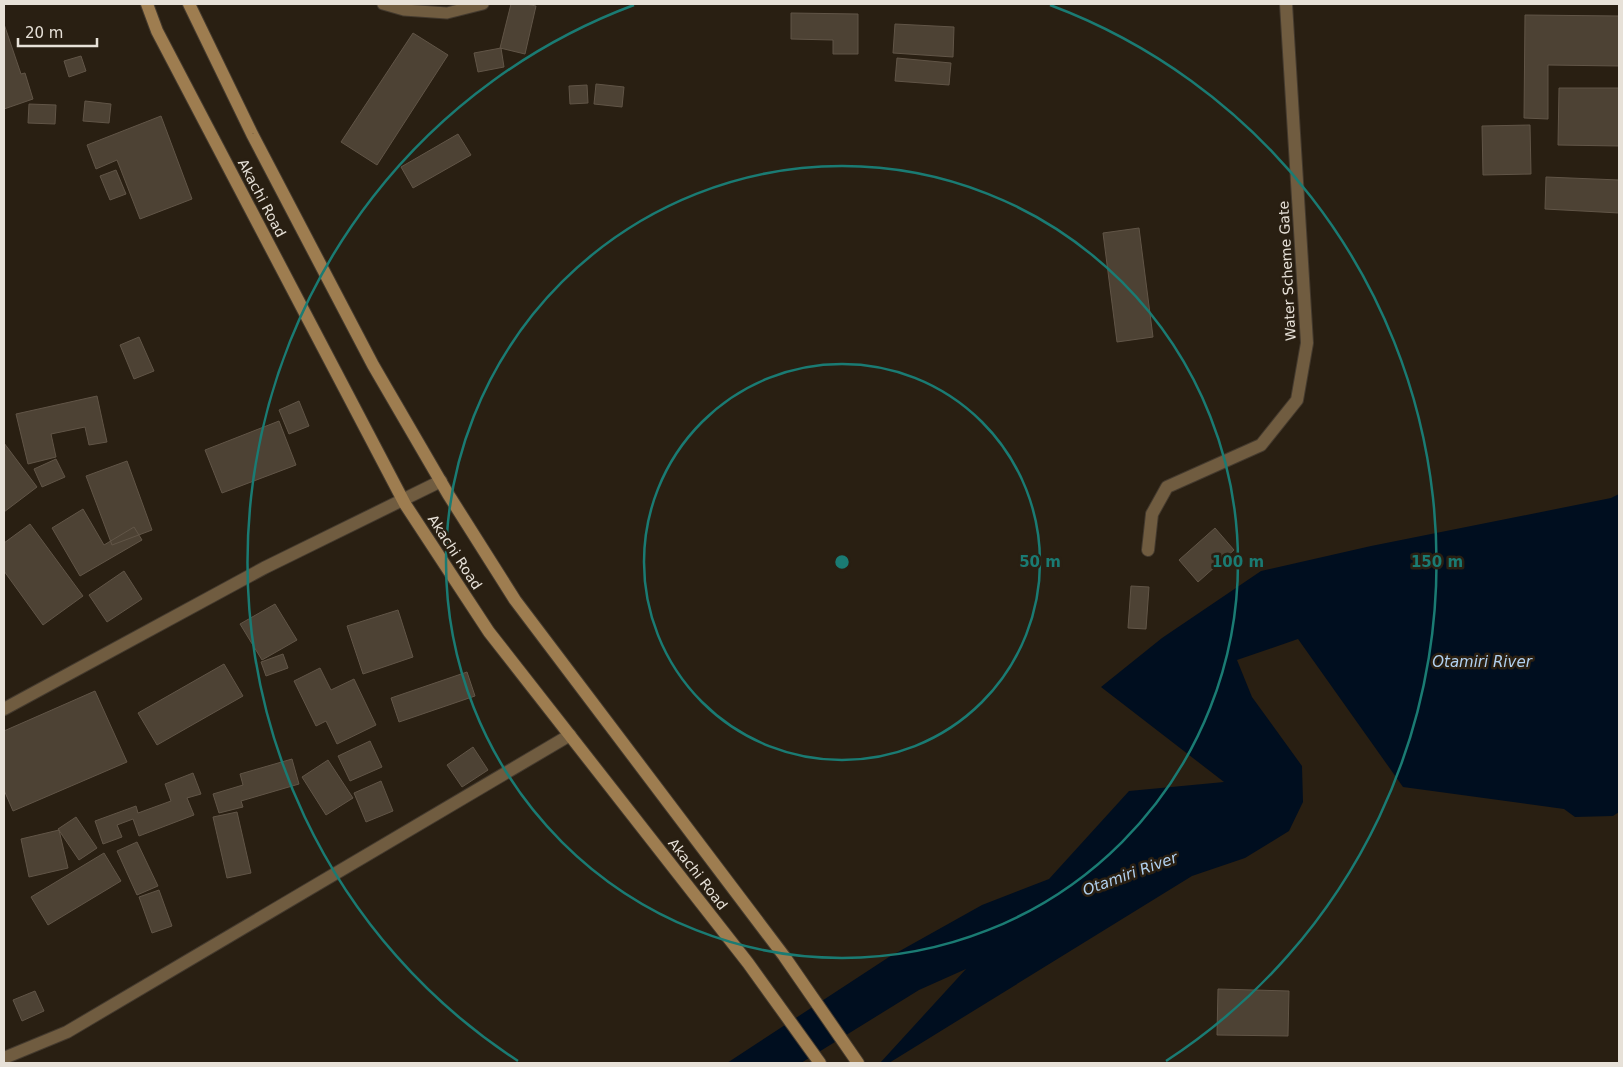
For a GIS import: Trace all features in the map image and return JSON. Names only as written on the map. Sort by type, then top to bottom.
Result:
[{"type":"main road","name":"Akachi Road","points":[[148,4],[158,31],[403,499],[489,632],[748,963],[820,1063]]},
{"type":"main road","name":"Akachi Road","points":[[189,4],[252,134],[368,356],[441,482],[515,600],[784,956],[858,1063]]},
{"type":"street","name":"Water Scheme Gate","points":[[1148,550],[1152,514],[1167,487],[1261,445],[1297,400],[1307,343],[1286,4]]},
{"type":"street","points":[[4,709],[264,568],[441,482]]},
{"type":"street","points":[[4,1058],[67,1032],[570,735]]},
{"type":"lane","points":[[383,4],[404,10],[447,13],[483,4]]},
{"type":"water","name":"Otamiri River","points":[[1619,494],[1619,812],[1613,816],[1575,817],[1564,809],[1403,787],[1298,639],[1237,660],[1252,697],[1302,766],[1303,802],[1289,831],[1245,858],[1192,876],[889,1063],[880,1063],[966,969],[919,990],[801,1063],[727,1063],[889,957],[982,905],[1049,879],[1129,791],[1224,782],[1101,687],[1162,638],[1261,571],[1371,546],[1611,498]]},
{"type":"building","points":[[511,4],[536,6],[525,54],[500,48]]},
{"type":"building","points":[[791,13],[858,14],[858,54],[833,54],[833,40],[791,39]]},
{"type":"building","points":[[1525,15],[1619,16],[1619,66],[1548,65],[1548,119],[1524,118]]},
{"type":"building","points":[[4,24],[21,74],[25,73],[33,99],[4,109]]},
{"type":"building","points":[[895,24],[954,27],[953,57],[893,53]]},
{"type":"building","points":[[413,33],[448,55],[377,165],[341,142]]},
{"type":"building","points":[[501,48],[504,67],[478,72],[474,53]]},
{"type":"building","points":[[81,56],[86,71],[69,77],[64,61]]},
{"type":"building","points":[[897,58],[951,63],[949,85],[895,81]]},
{"type":"building","points":[[596,84],[624,87],[622,107],[594,104]]},
{"type":"building","points":[[587,85],[588,103],[570,104],[569,86]]},
{"type":"building","points":[[1559,88],[1619,88],[1619,146],[1558,145]]},
{"type":"building","points":[[85,101],[111,104],[109,123],[83,121]]},
{"type":"building","points":[[29,104],[56,105],[55,124],[28,123]]},
{"type":"building","points":[[161,116],[192,199],[140,219],[117,160],[96,169],[87,145]]},
{"type":"building","points":[[1530,125],[1531,174],[1483,175],[1482,126]]},
{"type":"building","points":[[458,134],[471,155],[413,188],[401,167]]},
{"type":"building","points":[[116,170],[126,194],[110,200],[100,176]]},
{"type":"building","points":[[1546,177],[1619,180],[1619,213],[1545,209]]},
{"type":"building","points":[[1139,228],[1153,337],[1117,342],[1103,233]]},
{"type":"building","points":[[139,337],[154,371],[134,379],[120,345]]},
{"type":"building","points":[[97,396],[107,442],[89,445],[85,427],[51,434],[56,457],[28,464],[16,414]]},
{"type":"building","points":[[299,401],[309,426],[289,434],[279,410]]},
{"type":"building","points":[[279,421],[296,465],[222,493],[205,450]]},
{"type":"building","points":[[4,443],[37,487],[4,512]]},
{"type":"building","points":[[56,459],[65,477],[42,487],[34,469]]},
{"type":"building","points":[[127,461],[152,530],[112,545],[86,476]]},
{"type":"building","points":[[83,509],[104,545],[134,527],[142,540],[80,576],[52,528]]},
{"type":"building","points":[[30,524],[83,596],[43,625],[4,571],[4,543]]},
{"type":"building","points":[[1215,528],[1234,550],[1198,582],[1179,560]]},
{"type":"building","points":[[124,571],[142,599],[107,622],[89,595]]},
{"type":"building","points":[[1131,586],[1149,587],[1146,629],[1128,628]]},
{"type":"building","points":[[275,604],[297,640],[262,660],[240,624]]},
{"type":"building","points":[[398,610],[413,657],[363,674],[347,626]]},
{"type":"building","points":[[283,654],[288,668],[266,676],[261,662]]},
{"type":"building","points":[[224,664],[243,696],[157,745],[138,713]]},
{"type":"building","points":[[320,668],[331,690],[354,679],[376,725],[337,744],[326,721],[316,726],[294,681]]},
{"type":"building","points":[[467,672],[475,696],[399,722],[391,698]]},
{"type":"building","points":[[95,691],[127,762],[13,811],[4,790],[4,731]]},
{"type":"building","points":[[370,741],[382,767],[350,781],[338,756]]},
{"type":"building","points":[[473,747],[488,770],[462,787],[447,765]]},
{"type":"building","points":[[292,759],[299,784],[241,801],[243,807],[219,813],[213,794],[243,785],[240,774]]},
{"type":"building","points":[[328,760],[353,798],[326,815],[302,777]]},
{"type":"building","points":[[193,773],[201,794],[187,798],[194,815],[139,836],[133,819],[117,825],[122,837],[103,844],[95,821],[136,806],[138,813],[171,801],[165,784]]},
{"type":"building","points":[[381,781],[393,811],[366,822],[354,793]]},
{"type":"building","points":[[237,812],[251,873],[227,878],[213,817]]},
{"type":"building","points":[[76,817],[97,848],[79,860],[58,829]]},
{"type":"building","points":[[59,830],[68,868],[29,877],[21,839]]},
{"type":"building","points":[[137,842],[158,886],[137,895],[117,851]]},
{"type":"building","points":[[104,853],[121,881],[48,925],[31,897]]},
{"type":"building","points":[[159,890],[172,926],[152,933],[139,897]]},
{"type":"building","points":[[1218,989],[1289,991],[1288,1036],[1217,1035]]},
{"type":"building","points":[[35,991],[44,1011],[22,1021],[13,1000]]}]
